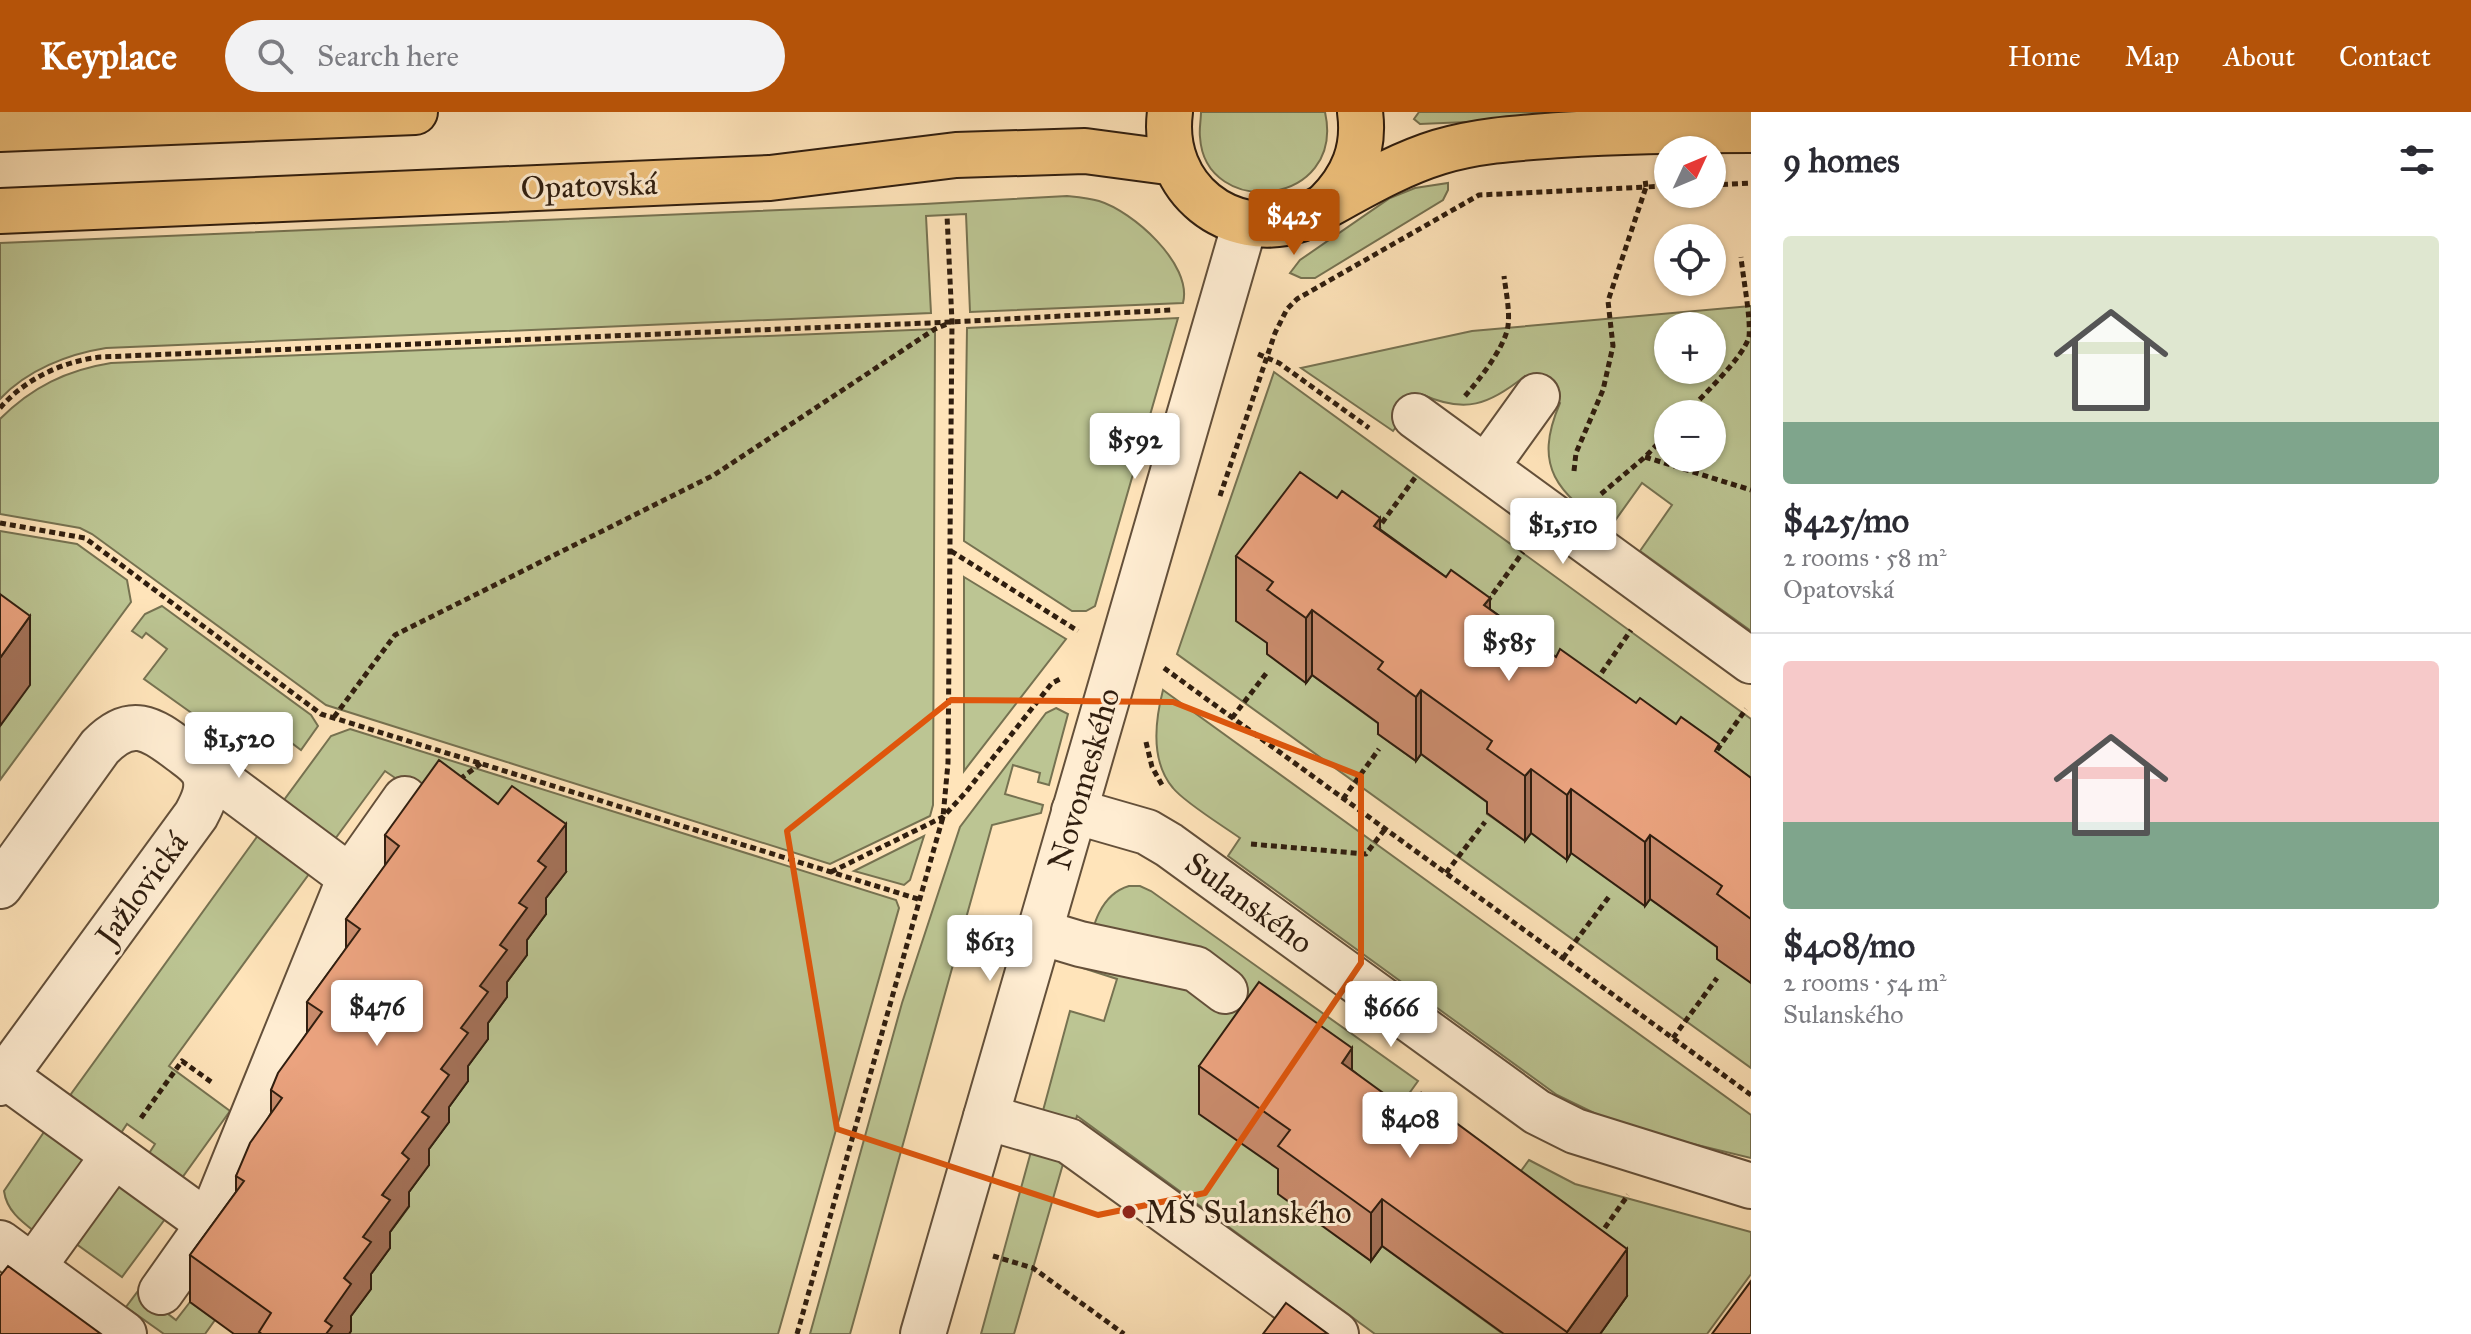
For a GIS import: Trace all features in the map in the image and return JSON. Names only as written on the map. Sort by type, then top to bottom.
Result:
[{"type":"main road","points":[[0,129],[415,112]]},
{"type":"main road","points":[[1170,112],[1169,137],[1175,163],[1187,185],[1202,202],[1223,215],[1245,223],[1287,223],[1409,164],[1473,144],[1503,139],[1643,130],[1751,130]]},
{"type":"main road","points":[[1325,205],[1347,181],[1355,165],[1362,132],[1360,112]]},
{"type":"main road","name":"Opatovská","points":[[0,211],[770,178],[956,155],[1085,151],[1175,163]]},
{"type":"street","name":"Novomeského","points":[[923,1334],[1245,223]]},
{"type":"street","points":[[1486,467],[1537,396]]},
{"type":"street","points":[[1425,438],[1486,467],[1575,516],[1751,661]]},
{"type":"street","points":[[0,886],[100,747],[122,730],[133,727],[160,735],[350,877]]},
{"type":"street","name":"Jažlovická","points":[[3,1079],[196,815],[206,788],[204,774],[197,763]]},
{"type":"street","points":[[161,1292],[209,1224],[350,877],[405,799]]},
{"type":"street","name":"Sulanského","points":[[1074,811],[1147,832],[1206,871],[1537,1112],[1575,1131],[1751,1186]]},
{"type":"street","points":[[1040,932],[1196,969],[1225,991]]},
{"type":"street","points":[[3,1079],[209,1224]]},
{"type":"street","points":[[986,1117],[1069,1141],[1336,1334]]},
{"type":"street","points":[[114,1155],[17,1255],[124,1334]]},
{"type":"path","points":[[1575,516],[1576,453],[1603,390],[1613,346],[1608,301],[1646,187],[1645,174]]},
{"type":"path","points":[[1726,184],[1751,183]]},
{"type":"path","points":[[1266,359],[1287,309],[1297,299],[1479,195],[1654,187]]},
{"type":"path","points":[[797,1334],[943,817],[948,763],[952,322],[947,215]]},
{"type":"path","points":[[1698,400],[1749,339],[1741,257]]},
{"type":"path","points":[[1368,541],[1425,438],[1478,381],[1505,338],[1509,325],[1504,276]]},
{"type":"path","points":[[0,408],[28,383],[85,358],[1175,310],[1279,363],[1367,427]]},
{"type":"path","points":[[334,717],[395,635],[714,475],[935,329],[952,322]]},
{"type":"path","points":[[1575,516],[1654,448]]},
{"type":"path","points":[[1645,457],[1751,490]]},
{"type":"path","points":[[0,523],[85,538],[321,714],[918,899]]},
{"type":"path","points":[[1483,608],[1529,545]]},
{"type":"path","points":[[950,551],[1086,636],[1121,651]]},
{"type":"path","points":[[1592,686],[1637,623]]},
{"type":"path","points":[[831,872],[943,817],[1052,683],[1121,651]]},
{"type":"path","points":[[1157,682],[1162,667],[1751,1095]]},
{"type":"path","points":[[1232,718],[1268,671]]},
{"type":"path","points":[[1713,756],[1749,705]]},
{"type":"path","points":[[1145,741],[1152,767],[1166,791],[1147,832]]},
{"type":"path","points":[[1343,799],[1379,749]]},
{"type":"path","points":[[1446,873],[1485,822]]},
{"type":"path","points":[[1242,844],[1366,854],[1385,829]]},
{"type":"path","points":[[1563,958],[1611,894]]},
{"type":"path","points":[[1673,1038],[1717,978]]},
{"type":"path","points":[[114,1155],[182,1061],[254,1113]]},
{"type":"path","points":[[1407,1115],[1432,1079]]},
{"type":"path","points":[[1593,1243],[1633,1188]]},
{"type":"path","points":[[988,1269],[996,1241]]},
{"type":"path","points":[[992,1256],[1033,1268],[1124,1334]]},
{"type":"highlighted area","points":[[951,700],[1173,702],[1361,776],[1361,963],[1205,1193],[1098,1215],[837,1129],[787,831]]},
{"type":"green space","points":[[1201,112],[1325,112],[1326,144],[1315,168],[1296,184],[1272,191],[1247,191],[1225,181],[1208,164],[1200,137]]},
{"type":"green space","points":[[1419,112],[1629,112],[1629,115],[1420,124],[1414,119]]},
{"type":"green space","points":[[1448,183],[1443,200],[1315,278],[1301,278],[1290,273],[1300,260],[1390,198],[1415,188]]},
{"type":"green space","points":[[1067,196],[1099,201],[1143,227],[1170,256],[1179,272],[1184,288],[1183,303],[970,312],[966,214],[926,216],[931,313],[106,348],[77,354],[49,365],[23,380],[0,399],[0,243]]},
{"type":"green space","points":[[1751,306],[1751,631],[1640,551],[1672,505],[1642,483],[1609,529],[1564,490],[1550,462],[1549,445],[1560,403],[1525,376],[1500,394],[1476,403],[1451,404],[1421,394],[1393,431],[1301,368],[1472,331],[1654,315],[1654,384],[1726,384],[1726,312],[1684,312]]},
{"type":"green space","points":[[1178,318],[1095,606],[1086,611],[1072,611],[964,541],[967,328]]},
{"type":"green space","points":[[935,329],[933,805],[930,816],[830,864],[326,705],[92,534],[80,528],[0,514],[0,419],[38,389],[65,375],[95,366]]},
{"type":"green space","points":[[1274,372],[1751,719],[1751,842],[1273,647],[1307,682],[1312,675],[1383,727],[1378,734],[1416,761],[1421,754],[1492,806],[1487,814],[1525,840],[1531,833],[1576,845],[1645,906],[1650,899],[1722,951],[1751,983],[1751,1068],[1177,654]]},
{"type":"green space","points":[[0,531],[77,544],[127,580],[131,602],[0,780],[0,726],[29,685],[0,663]]},
{"type":"green space","points":[[964,577],[1066,639],[964,771]]},
{"type":"green space","points":[[162,606],[311,715],[318,726],[301,750],[257,717],[235,744],[144,679],[167,649],[146,633],[142,638],[132,631],[145,614]]},
{"type":"green space","points":[[1163,690],[1751,1115],[1751,1158],[1623,1127],[1557,1095],[1228,856],[1240,838],[1178,794],[1161,766],[1156,740]]},
{"type":"green space","points":[[1056,708],[1068,714],[1049,785],[1038,782],[1040,773],[1013,765],[1005,794],[1043,805],[1041,813],[992,825],[850,1334],[810,1334],[902,1003],[960,827],[1046,713]]},
{"type":"green space","points":[[350,729],[896,900],[899,908],[778,1334],[349,1334],[344,1325],[382,1243],[409,1207],[402,1201],[441,1117],[467,1081],[461,1076],[519,950],[546,914],[439,808],[385,771],[335,839],[286,812],[284,800],[331,736]]},
{"type":"green space","points":[[259,834],[307,859],[309,874],[169,1066],[230,1111],[179,1182],[146,1158],[155,1144],[127,1124],[121,1133],[108,1134],[74,1109],[71,1094]]},
{"type":"green space","points":[[924,836],[910,880],[904,885],[854,871]]},
{"type":"green space","points":[[1129,886],[1140,886],[1151,891],[1418,1081],[1378,1137],[1293,1179],[1334,1234],[1371,1261],[1382,1246],[1503,1334],[1375,1334],[1077,1116],[1074,1126],[1041,1118],[1070,1011],[1104,1021],[1117,979],[1083,968],[1092,931],[1102,908],[1118,891]]},
{"type":"green space","points":[[46,1129],[97,1156],[44,1239],[13,1213],[4,1191]]},
{"type":"green space","points":[[1032,1148],[1065,1157],[1014,1334],[981,1334]]},
{"type":"green space","points":[[1529,1160],[1575,1184],[1751,1232],[1751,1274],[1707,1334],[1600,1334],[1627,1296],[1498,1202]]},
{"type":"green space","points":[[116,1171],[171,1211],[122,1277],[68,1238]]},
{"type":"green space","points":[[138,1291],[176,1320],[190,1302],[215,1320],[205,1334],[164,1334],[126,1307]]},
{"type":"building","points":[[1300,472],[1337,498],[1342,491],[1380,518],[1374,526],[1446,577],[1451,570],[1490,598],[1484,605],[1556,657],[1560,649],[1636,703],[1640,698],[1676,724],[1681,717],[1719,744],[1715,751],[1751,778],[1751,919],[1717,894],[1722,886],[1650,835],[1645,842],[1571,789],[1567,795],[1531,769],[1525,776],[1487,749],[1492,741],[1421,690],[1416,697],[1378,669],[1383,662],[1312,610],[1306,618],[1267,590],[1273,582],[1236,556]]},
{"type":"building","points":[[0,594],[30,616],[0,658]]},
{"type":"building","points":[[439,760],[498,804],[512,786],[566,824],[538,861],[546,867],[519,903],[527,908],[500,945],[507,950],[480,986],[488,992],[461,1028],[468,1033],[441,1069],[449,1075],[422,1112],[429,1117],[402,1153],[409,1159],[382,1195],[390,1200],[363,1237],[371,1242],[344,1278],[351,1284],[325,1321],[332,1326],[326,1334],[262,1334],[259,1332],[271,1313],[190,1255],[244,1181],[236,1176],[250,1143],[282,1098],[271,1090],[278,1073],[322,1012],[307,1002],[360,929],[346,919],[399,846],[385,835]]},
{"type":"building","points":[[1259,982],[1352,1048],[1342,1063],[1433,1129],[1444,1114],[1627,1249],[1567,1332],[1382,1199],[1371,1213],[1278,1146],[1290,1130],[1199,1066]]},
{"type":"building","points":[[8,1266],[101,1334],[0,1334],[0,1276]]},
{"type":"building","points":[[1751,1281],[1751,1334],[1712,1334]]},
{"type":"building","points":[[1286,1303],[1328,1334],[1263,1334]]},
{"type":"place","name":"MŠ Sulanského","points":[[1129,1212]]}]
